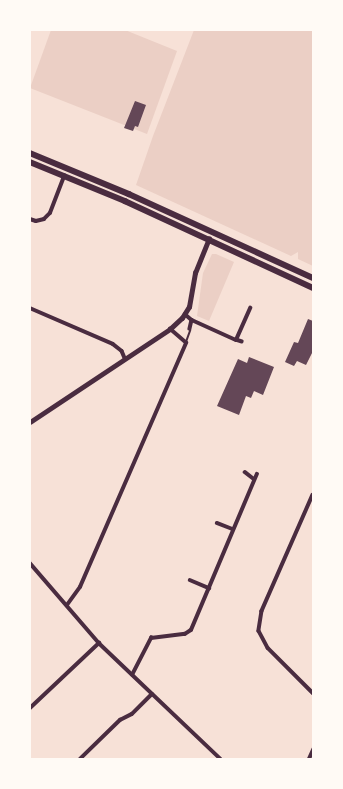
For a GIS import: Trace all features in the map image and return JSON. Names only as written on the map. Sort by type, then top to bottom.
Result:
[{"type":"highway","points":[[30,154],[129,194],[313,278]]},
{"type":"highway","points":[[30,162],[209,239],[313,288]]},
{"type":"street","points":[[30,219],[36,221],[44,219],[50,213],[64,176]]},
{"type":"street","points":[[30,422],[170,329],[185,314],[189,307],[198,266],[209,239]]},
{"type":"street","points":[[30,308],[113,344],[122,351],[125,358]]},
{"type":"street","points":[[236,340],[250,308]]},
{"type":"street","points":[[185,314],[192,320],[242,342]]},
{"type":"street","points":[[190,329],[192,320]]},
{"type":"street","points":[[67,605],[80,587],[186,343],[170,329]]},
{"type":"street","points":[[245,472],[254,479]]},
{"type":"street","points":[[132,676],[151,638],[185,634],[191,630],[256,474]]},
{"type":"street","points":[[313,495],[262,611],[259,631],[268,648],[313,693]]},
{"type":"street","points":[[217,523],[233,529]]},
{"type":"street","points":[[30,563],[99,643],[221,759]]},
{"type":"street","points":[[190,580],[209,588]]},
{"type":"street","points":[[30,708],[99,643]]},
{"type":"street","points":[[80,759],[120,720],[132,714],[152,694]]},
{"type":"street","points":[[309,759],[313,750]]},
{"type":"lane","points":[[186,343],[190,329]]},
{"type":"shaded area","points":[[51,30],[125,30],[177,51],[147,134],[30,88]]},
{"type":"shaded area","points":[[194,30],[313,30],[313,266],[298,259],[298,252],[291,256],[136,185],[153,136]]},
{"type":"shaded area","points":[[212,254],[216,254],[234,262],[209,321],[197,316],[203,273]]},
{"type":"building","points":[[135,101],[146,105],[138,127],[135,126],[133,131],[124,128]]},
{"type":"building","points":[[308,319],[313,321],[313,351],[306,365],[297,361],[294,366],[285,362],[294,342],[298,343]]},
{"type":"building","points":[[249,357],[274,367],[263,395],[254,391],[251,398],[246,396],[239,415],[217,406],[238,359],[247,363]]}]
